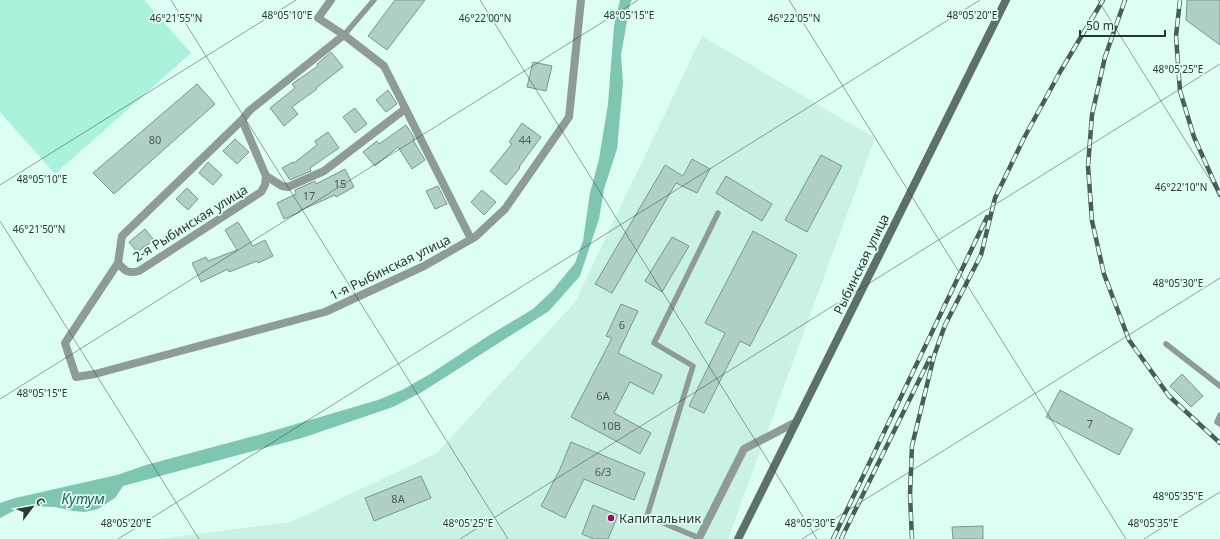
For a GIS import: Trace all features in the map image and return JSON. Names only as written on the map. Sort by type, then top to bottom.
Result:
[{"type":"main road","name":"Рыбинская улица","points":[[738,539],[1006,0]]},
{"type":"street","points":[[331,0],[318,18],[344,35],[384,66],[471,239]]},
{"type":"street","name":"1-я Рыбинская улица","points":[[118,263],[65,343],[76,377],[95,374],[325,312],[424,266],[475,237],[505,209],[569,117],[581,0]]},
{"type":"street","points":[[118,263],[122,236],[249,112],[344,35]]},
{"type":"street","points":[[242,120],[266,176],[282,186],[288,187],[324,171],[406,109]]},
{"type":"street","name":"2-я Рыбинская улица","points":[[118,263],[124,270],[132,273],[139,270],[261,192],[265,185],[266,176]]},
{"type":"street","points":[[696,538],[744,449],[796,422]]},
{"type":"lane","points":[[344,35],[374,0]]},
{"type":"lane","points":[[696,538],[647,516],[693,366],[654,343],[718,213]]},
{"type":"lane","points":[[1166,344],[1220,386]]},
{"type":"lane","points":[[1220,415],[1217,422],[1220,424]]},
{"type":"shaded area","points":[[0,0],[144,0],[191,53],[55,174],[0,112]]},
{"type":"shaded area","points":[[702,36],[875,138],[728,539],[159,539],[291,522],[437,453],[575,302]]},
{"type":"water","name":"Кутум","points":[[620,0],[632,0],[621,55],[623,83],[617,149],[604,189],[599,219],[580,276],[549,311],[422,392],[393,407],[302,438],[123,486],[115,498],[98,509],[85,512],[55,507],[23,506],[0,518],[0,503],[15,498],[117,475],[146,465],[262,434],[378,400],[402,390],[430,374],[533,309],[552,291],[575,263],[583,241],[590,193],[599,159],[608,104],[614,26]]},
{"type":"building","points":[[395,0],[425,0],[387,50],[368,36]]},
{"type":"building","points":[[1187,0],[1220,0],[1220,45],[1186,20]]},
{"type":"building","points":[[331,52],[343,67],[316,88],[317,89],[292,107],[298,114],[284,126],[270,108],[295,88],[292,84],[318,66],[317,64]]},
{"type":"building","points":[[533,62],[552,66],[546,91],[527,87]]},
{"type":"building","points":[[197,84],[215,104],[114,194],[93,173]]},
{"type":"building","points":[[388,90],[397,104],[386,112],[376,100]]},
{"type":"building","points":[[355,108],[367,124],[355,133],[343,117]]},
{"type":"building","points":[[522,123],[541,137],[519,167],[520,168],[506,185],[490,171],[512,144],[509,142]]},
{"type":"building","points":[[406,125],[415,139],[413,140],[425,160],[412,169],[398,147],[375,166],[363,152],[377,141],[379,144]]},
{"type":"building","points":[[328,132],[339,148],[310,168],[311,171],[290,180],[282,168],[293,162],[294,163],[317,145],[315,141]]},
{"type":"building","points":[[235,139],[249,152],[237,164],[223,151]]},
{"type":"building","points":[[821,155],[842,166],[807,232],[785,220]]},
{"type":"building","points":[[692,159],[710,169],[697,193],[676,183],[612,293],[595,284],[665,165],[683,176]]},
{"type":"building","points":[[208,162],[222,175],[213,185],[199,173]]},
{"type":"building","points":[[345,169],[354,187],[336,197],[335,195],[284,219],[277,203],[296,194],[295,190],[315,181],[316,184]]},
{"type":"building","points":[[726,176],[772,204],[762,221],[716,193]]},
{"type":"building","points":[[438,186],[447,204],[435,209],[426,191]]},
{"type":"building","points":[[187,188],[198,199],[188,210],[176,199]]},
{"type":"building","points":[[482,190],[496,202],[484,215],[471,202]]},
{"type":"building","points":[[238,222],[253,246],[265,240],[273,256],[258,263],[257,261],[229,272],[228,269],[201,282],[192,263],[206,257],[208,261],[237,250],[225,230]]},
{"type":"building","points":[[145,229],[154,240],[137,252],[129,242]]},
{"type":"building","points":[[753,231],[797,255],[750,346],[740,341],[704,413],[689,406],[725,333],[705,323]]},
{"type":"building","points":[[672,237],[689,246],[662,292],[645,281]]},
{"type":"building","points":[[621,304],[638,311],[618,353],[662,375],[653,394],[630,382],[614,413],[651,433],[640,454],[571,417],[612,338],[606,336]]},
{"type":"building","points":[[1182,374],[1203,396],[1191,407],[1170,386]]},
{"type":"building","points":[[1060,390],[1133,429],[1119,455],[1046,417]]},
{"type":"building","points":[[571,442],[645,473],[634,500],[584,479],[565,518],[541,506],[560,469]]},
{"type":"building","points":[[421,476],[431,498],[374,521],[365,498]]},
{"type":"building","points":[[593,505],[618,515],[608,539],[594,539],[582,534]]},
{"type":"building","points":[[983,526],[983,539],[953,539],[952,527]]},
{"type":"railway","points":[[912,539],[910,495],[912,446],[934,356],[945,325],[981,255],[995,198],[1024,138],[1060,72],[1103,0]]},
{"type":"railway","points":[[1125,0],[1105,57],[1092,115],[1088,166],[1092,221],[1104,274],[1129,340],[1169,396],[1220,443]]},
{"type":"railway","points":[[1180,0],[1176,36],[1180,91],[1194,137],[1220,195]]},
{"type":"railway","points":[[833,539],[987,217]]},
{"type":"railway","points":[[841,539],[930,358]]},
{"type":"place","name":"Капитальник","points":[[611,518]]}]
